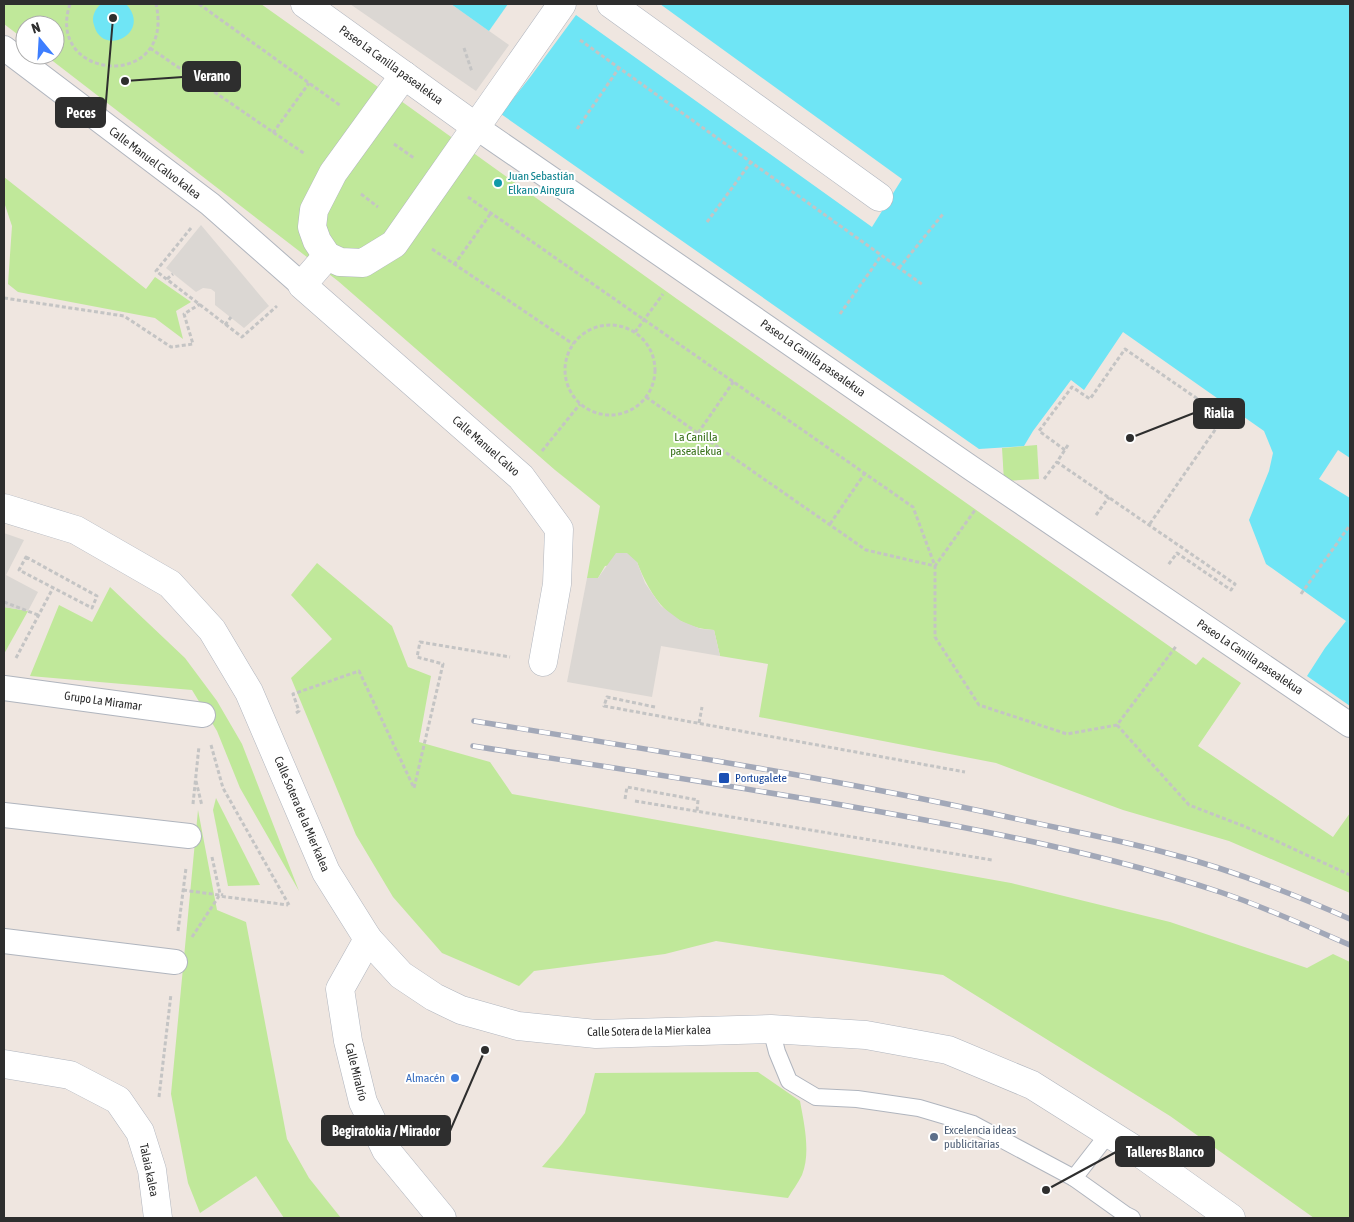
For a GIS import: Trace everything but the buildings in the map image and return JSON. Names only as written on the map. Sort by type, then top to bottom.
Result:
[{"type":"street","name":"Paseo La Canilla pasealekua","points":[[306,4],[476,127],[1150,590],[1350,725]]},
{"type":"street","points":[[404,75],[333,173],[314,210],[312,228],[317,241],[327,256],[340,262],[363,263],[394,244],[562,4]]},
{"type":"street","points":[[611,4],[879,197]]},
{"type":"street","name":"Calle Manuel Calvo kalea","points":[[4,48],[210,204],[302,285]]},
{"type":"street","points":[[302,285],[327,256]]},
{"type":"street","name":"Calle Manuel Calvo","points":[[302,285],[521,477],[559,529],[557,584],[543,662]]},
{"type":"street","name":"Calle Sotera de la Mier kalea","points":[[4,508],[76,530],[170,584],[212,630],[249,692],[326,872],[368,939],[401,975],[434,996],[461,1010],[518,1026],[596,1034],[770,1029],[866,1034],[948,1050],[1032,1085],[1109,1133],[1232,1218]]},
{"type":"street","name":"Grupo La Miramar","points":[[4,688],[203,715]]},
{"type":"street","points":[[4,814],[189,836]]},
{"type":"street","name":"Calle Miralrío","points":[[368,939],[340,989],[348,1041],[363,1102],[386,1150],[442,1218]]},
{"type":"street","points":[[4,941],[175,962]]},
{"type":"street","name":"Talaia kalea","points":[[4,1064],[70,1074],[118,1100],[140,1132],[152,1170],[158,1218]]},
{"type":"lane","points":[[770,1029],[776,1052],[789,1080],[816,1097],[857,1099],[919,1108],[974,1124],[1074,1178],[1132,1218]]},
{"type":"lane","points":[[1074,1178],[1109,1133]]},
{"type":"path","points":[[70,4],[66,20],[68,34],[74,47],[85,58],[97,64],[112,67],[126,65],[140,58],[150,48],[157,34],[159,18],[156,4]]},
{"type":"path","points":[[199,4],[441,178],[646,319],[913,507],[935,566],[935,637],[979,705],[1067,734],[1117,725],[1195,620]]},
{"type":"path","points":[[573,34],[923,285]]},
{"type":"path","points":[[464,48],[472,73]]},
{"type":"path","points":[[577,129],[619,68]]},
{"type":"path","points":[[273,132],[309,83]]},
{"type":"path","points":[[707,222],[751,162]]},
{"type":"path","points":[[454,265],[491,213]]},
{"type":"path","points":[[899,268],[943,214]]},
{"type":"path","points":[[182,240],[156,271],[242,337],[302,285]]},
{"type":"path","points":[[840,314],[881,256]]},
{"type":"path","points":[[167,279],[173,274]]},
{"type":"path","points":[[4,298],[124,316],[172,347],[193,344],[184,314],[200,304]]},
{"type":"path","points":[[225,324],[231,317]]},
{"type":"path","points":[[635,332],[646,319]]},
{"type":"path","points":[[610,325],[624,327],[635,332],[646,344],[652,356],[655,370],[652,384],[646,397],[634,408],[620,414],[604,415],[589,410],[580,404],[568,388],[564,373],[566,358],[573,344],[583,334],[596,327],[610,325]]},
{"type":"path","points":[[1065,450],[1039,431],[1072,386],[1090,399],[1124,349],[1224,417],[1149,525]]},
{"type":"path","points":[[698,433],[734,381]]},
{"type":"path","points":[[646,397],[866,550],[935,566]]},
{"type":"path","points":[[521,477],[580,404]]},
{"type":"path","points":[[1068,445],[1057,462],[1235,584],[1231,590],[1177,553],[1150,590]]},
{"type":"path","points":[[830,524],[865,473]]},
{"type":"path","points":[[935,566],[994,483]]},
{"type":"path","points":[[1301,594],[1350,525]]},
{"type":"path","points":[[26,557],[97,596],[92,608],[52,588],[19,570],[26,557]]},
{"type":"path","points":[[12,665],[52,588]]},
{"type":"path","points":[[4,602],[38,615]]},
{"type":"path","points":[[290,715],[299,711],[293,694],[359,671],[414,788],[443,664],[417,658],[420,642],[543,662]]},
{"type":"path","points":[[655,707],[607,697],[604,706],[965,772]]},
{"type":"path","points":[[699,723],[702,707]]},
{"type":"path","points":[[175,962],[219,896],[289,905],[223,788],[203,715]]},
{"type":"path","points":[[1117,725],[1189,804],[1246,827],[1350,875]]},
{"type":"path","points":[[625,799],[626,787],[644,790],[698,800],[697,812]]},
{"type":"path","points":[[636,801],[992,860]]},
{"type":"path","points":[[183,890],[242,899]]},
{"type":"green space","name":"La Canilla pasealekua","points":[[4,4],[261,4],[378,87],[401,101],[677,299],[1196,665],[1203,657],[1241,683],[1198,746],[1333,837],[1350,813],[1350,893],[1229,841],[1123,810],[996,763],[759,717],[768,664],[720,656],[714,630],[686,624],[674,617],[656,599],[637,562],[605,566],[598,578],[587,578],[600,506],[555,470],[338,281],[58,65],[65,65],[65,15],[15,15],[15,32],[4,24]]},
{"type":"green space","points":[[4,177],[146,289],[155,277],[191,302],[176,311],[183,339],[155,318],[18,292],[8,284],[12,226],[4,202]]},
{"type":"green space","points":[[1037,445],[1039,479],[1004,481],[1002,448]]},
{"type":"green space","points":[[317,563],[392,626],[408,667],[431,676],[419,742],[490,762],[512,794],[1011,883],[1170,922],[1307,968],[1333,954],[1350,962],[1350,1218],[1314,1218],[1170,1116],[943,975],[716,941],[665,954],[534,971],[519,986],[442,953],[393,897],[356,835],[291,678],[332,639],[291,595]]},
{"type":"green space","points":[[110,587],[185,658],[217,701],[242,744],[299,891],[240,788],[217,731],[192,690],[30,676],[59,605],[92,622]]},
{"type":"green space","points":[[4,607],[28,611],[4,654]]},
{"type":"green space","points":[[216,798],[260,885],[228,886],[213,810]]},
{"type":"green space","points":[[198,810],[217,910],[246,922],[287,1139],[309,1178],[341,1218],[284,1218],[256,1176],[200,1213],[188,1183],[171,1094]]},
{"type":"green space","points":[[758,1072],[800,1101],[806,1138],[805,1166],[802,1175],[788,1198],[542,1167],[585,1113],[595,1073]]},
{"type":"shaded area","points":[[350,4],[451,4],[509,45],[476,91]]},
{"type":"shaded area","points":[[201,225],[269,306],[244,328],[215,305],[215,292],[211,289],[203,288],[196,292],[166,268]]},
{"type":"shaded area","points":[[4,533],[24,540],[6,575],[38,592],[28,611],[4,607]]},
{"type":"shaded area","points":[[616,553],[627,553],[637,562],[645,583],[661,606],[681,621],[701,629],[714,630],[720,656],[661,646],[652,697],[567,682],[587,578],[598,578]]},
{"type":"water","points":[[101,4],[126,4],[133,15],[134,24],[130,32],[123,38],[115,41],[106,40],[99,35],[94,25],[93,16]]},
{"type":"water","points":[[451,4],[508,4],[489,31]]},
{"type":"water","points":[[660,4],[1350,4],[1350,706],[1307,676],[1325,648],[1346,621],[1266,564],[1249,520],[1269,471],[1273,453],[1264,431],[1123,332],[1084,390],[1071,380],[1024,446],[979,449],[501,114],[576,15],[872,227],[902,179]]},
{"type":"pier","points":[[1338,450],[1350,458],[1350,498],[1319,479]]},
{"type":"railway","points":[[474,721],[809,777],[942,803],[1108,839],[1191,859],[1237,874],[1350,919]]},
{"type":"railway","points":[[473,746],[826,802],[963,827],[1050,846],[1135,867],[1220,892],[1350,945]]},
{"type":"place","name":"Peces","points":[[113,18]]},
{"type":"place","name":"Verano","points":[[125,81]]},
{"type":"place","name":"Juan Sebastián Elkano Aingura","points":[[498,183]]},
{"type":"place","name":"Rialia","points":[[1130,438]]},
{"type":"place","name":"Portugalete","points":[[724,778]]},
{"type":"place","name":"Begiratokia / Mirador","points":[[485,1050]]},
{"type":"place","name":"Almacén","points":[[455,1078]]},
{"type":"place","name":"Excelencia ideas publicitarias","points":[[934,1137]]},
{"type":"place","name":"Talleres Blanco","points":[[1046,1190]]}]
